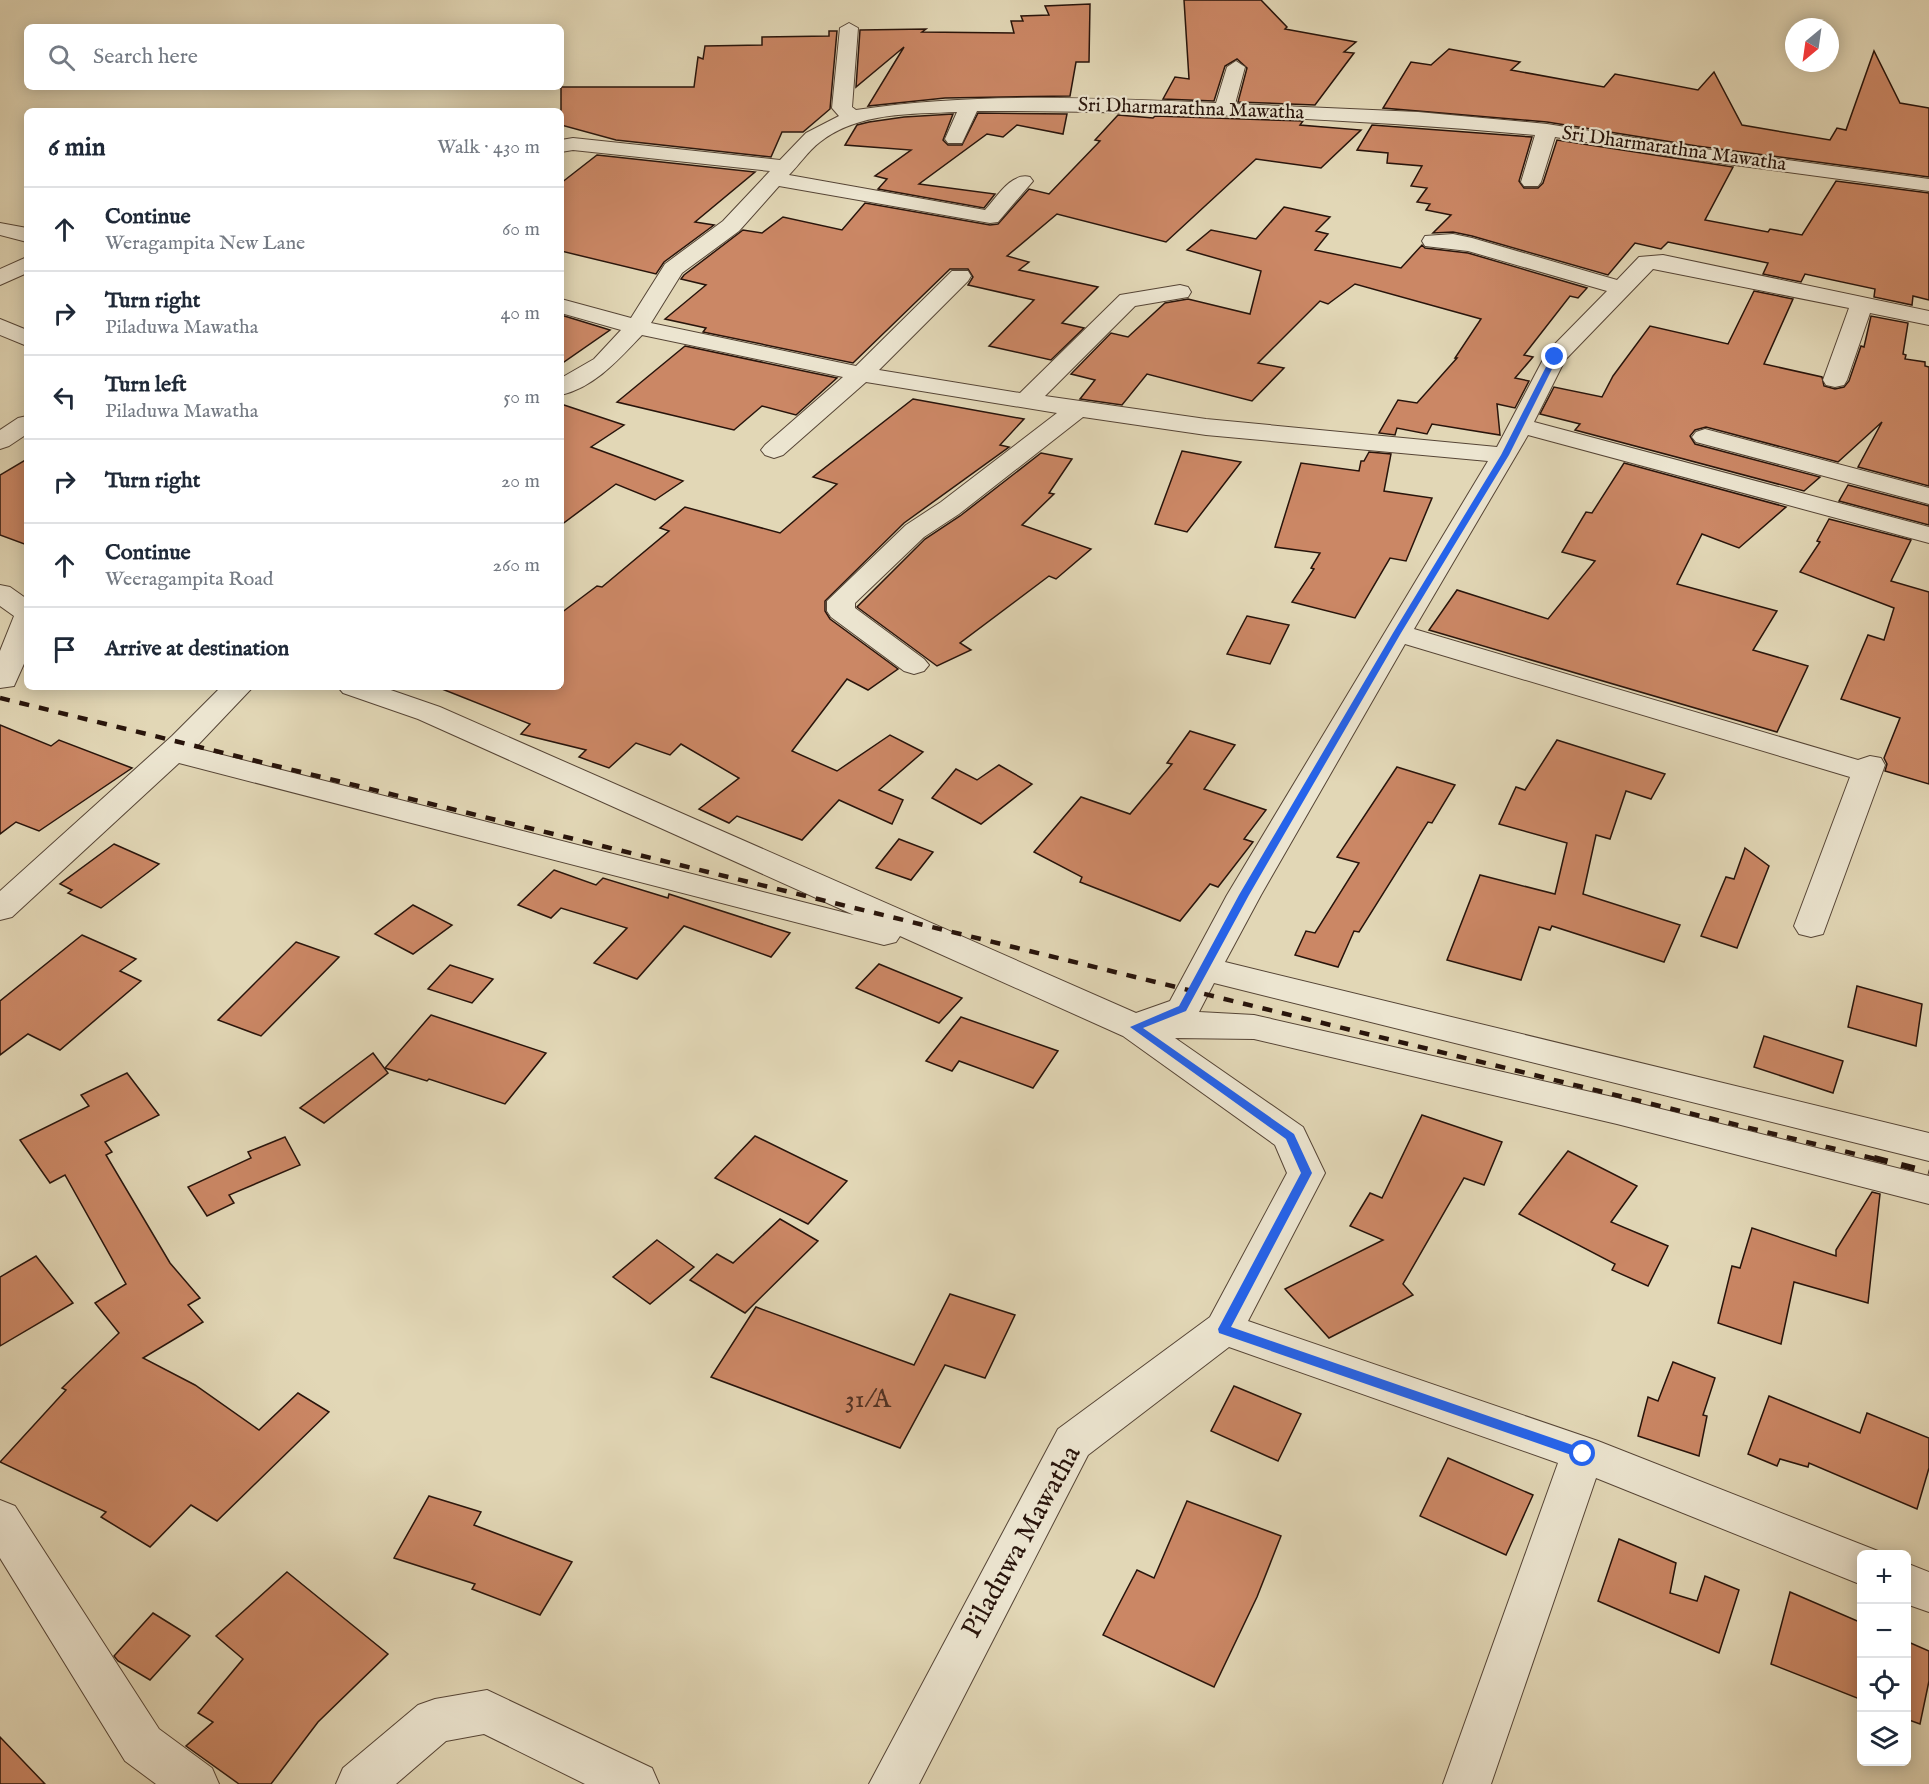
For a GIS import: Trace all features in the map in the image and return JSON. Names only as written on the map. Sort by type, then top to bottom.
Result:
[{"type":"street","points":[[849,27],[842,108],[852,117]]},
{"type":"street","points":[[1224,108],[1236,67]]},
{"type":"street","points":[[955,139],[970,105]]},
{"type":"street","name":"Sri Dharmarathna Mawatha","points":[[564,386],[602,364],[637,327],[673,269],[731,226],[813,137],[852,117],[910,108],[970,105],[1224,108],[1418,118],[1547,130],[1697,154],[1929,185]]},
{"type":"street","points":[[1531,182],[1547,130]]},
{"type":"street","points":[[564,146],[573,144],[782,173],[918,206],[990,217],[1023,180]]},
{"type":"street","points":[[1,229],[24,234]]},
{"type":"street","points":[[1433,241],[1453,241],[1473,245],[1622,288]]},
{"type":"street","points":[[362,690],[429,713],[1135,1027],[1183,1009],[1203,968],[1397,633],[1505,455],[1555,357],[1647,262],[1663,262],[1929,318]]},
{"type":"street","points":[[0,278],[24,266]]},
{"type":"street","points":[[774,450],[861,374],[960,276]]},
{"type":"street","points":[[1026,401],[1128,300],[1180,292]]},
{"type":"street","points":[[1835,380],[1862,304]]},
{"type":"street","points":[[564,307],[637,327],[861,374],[1026,401],[1206,427],[1505,455]]},
{"type":"street","points":[[0,326],[24,338]]},
{"type":"street","points":[[914,665],[842,611],[841,601],[915,531],[950,508],[1077,409]]},
{"type":"street","points":[[0,441],[24,425]]},
{"type":"street","points":[[1521,426],[1929,535]]},
{"type":"street","points":[[1705,437],[1929,496]]},
{"type":"street","points":[[0,593],[24,610]]},
{"type":"street","points":[[4,680],[24,625]]},
{"type":"street","points":[[1397,633],[1869,768],[1811,926]]},
{"type":"street","points":[[0,909],[173,752],[235,690]]},
{"type":"street","points":[[173,752],[522,843],[808,913],[964,957],[1135,1027],[1200,1024],[1254,1027],[1617,1111],[1929,1190]]},
{"type":"street","points":[[1203,968],[1336,1003],[1818,1117],[1929,1147]]},
{"type":"street","name":"Piladuwa Mawatha","points":[[893,1784],[1073,1442],[1224,1329],[1306,1173],[1290,1137],[1135,1027]]},
{"type":"street","points":[[1224,1329],[1583,1454],[1857,1563]]},
{"type":"street","points":[[1467,1784],[1583,1454]]},
{"type":"street","points":[[0,1519],[142,1745],[195,1784]]},
{"type":"street","points":[[1911,1585],[1929,1592]]},
{"type":"street","points":[[360,1784],[435,1721],[488,1712],[635,1784]]},
{"type":"building","points":[[1184,0],[1261,0],[1287,27],[1285,29],[1356,42],[1344,52],[1354,53],[1315,105],[1238,102],[1247,68],[1237,59],[1225,66],[1214,101],[1163,99],[1175,77],[1189,79]]},
{"type":"building","points":[[1090,4],[1089,62],[1076,62],[1070,96],[945,98],[868,106],[904,47],[856,87],[860,30],[926,29],[922,32],[1014,33],[1011,21],[1023,21],[1021,16],[1049,15],[1045,6]]},
{"type":"building","points":[[829,31],[837,31],[830,109],[803,132],[782,132],[771,157],[616,140],[564,126],[561,90],[564,90],[564,87],[694,87],[698,57],[703,59],[705,46],[762,45],[762,37],[829,36]]},
{"type":"building","points":[[1449,49],[1520,62],[1511,70],[1604,87],[1615,74],[1698,90],[1714,72],[1742,125],[1830,140],[1837,128],[1846,130],[1874,51],[1900,103],[1929,108],[1929,177],[1697,146],[1547,122],[1383,108],[1411,62],[1431,65]]},
{"type":"building","points":[[978,113],[1067,114],[1063,134],[1017,125],[1003,137],[987,134],[919,184],[995,194],[984,208],[878,189],[887,179],[875,176],[911,150],[845,145],[857,125],[904,117],[953,114],[943,140],[948,145],[962,145]]},
{"type":"building","points":[[1118,115],[1153,118],[1155,116],[1303,121],[1300,125],[1361,130],[1321,168],[1256,159],[1166,242],[1057,214],[1007,256],[1029,262],[1019,270],[1098,287],[1062,323],[1084,328],[1051,360],[989,346],[1034,300],[968,285],[973,277],[968,269],[950,269],[853,363],[703,332],[706,328],[665,319],[706,285],[681,279],[684,275],[743,230],[762,233],[783,217],[842,230],[865,203],[990,225],[998,224],[1029,189],[1049,194],[1100,141],[1095,140]]},
{"type":"building","points":[[1372,125],[1532,137],[1519,181],[1524,188],[1538,188],[1543,183],[1557,140],[1733,167],[1705,220],[1768,232],[1770,229],[1802,235],[1836,181],[1929,193],[1929,300],[1913,296],[1912,305],[1874,297],[1875,289],[1805,274],[1801,282],[1763,274],[1768,263],[1668,242],[1661,249],[1635,243],[1608,275],[1472,236],[1453,232],[1433,233],[1451,215],[1426,210],[1430,204],[1417,202],[1427,188],[1411,186],[1422,166],[1387,163],[1388,153],[1357,150]]},
{"type":"building","points":[[597,155],[755,172],[695,222],[714,225],[664,262],[656,274],[564,252],[564,181]]},
{"type":"building","points":[[1284,207],[1330,217],[1316,231],[1328,234],[1315,250],[1401,268],[1422,245],[1425,248],[1468,253],[1587,288],[1578,298],[1570,296],[1524,355],[1533,357],[1515,378],[1529,381],[1515,408],[1497,404],[1500,435],[1432,424],[1427,434],[1397,428],[1395,435],[1379,433],[1398,400],[1417,403],[1457,358],[1455,358],[1481,319],[1355,284],[1328,304],[1320,301],[1258,363],[1284,368],[1252,401],[1147,374],[1122,405],[1080,399],[1095,380],[1071,374],[1111,333],[1128,337],[1165,303],[1188,299],[1250,314],[1261,271],[1187,250],[1211,230],[1256,239]]},
{"type":"building","points":[[1754,291],[1793,299],[1764,364],[1822,377],[1824,386],[1835,389],[1844,387],[1849,381],[1861,346],[1864,347],[1871,316],[1908,323],[1903,354],[1906,355],[1905,359],[1925,362],[1925,366],[1929,367],[1929,486],[1858,467],[1882,422],[1838,462],[1706,427],[1695,430],[1690,436],[1695,444],[1820,477],[1804,491],[1575,430],[1580,424],[1540,414],[1554,387],[1602,397],[1613,376],[1650,326],[1728,344]]},
{"type":"building","points":[[564,316],[610,330],[564,362]]},
{"type":"building","points":[[685,346],[837,378],[796,415],[762,406],[734,430],[617,402]]},
{"type":"building","points":[[913,399],[1024,419],[1000,445],[1009,447],[904,523],[825,601],[825,611],[830,619],[898,669],[868,690],[847,679],[792,751],[837,771],[890,735],[923,752],[879,790],[903,800],[892,824],[839,800],[802,840],[737,816],[729,823],[699,809],[739,778],[681,744],[670,755],[636,743],[609,768],[579,757],[586,750],[521,734],[530,724],[445,690],[564,690],[564,611],[597,586],[602,587],[669,531],[660,528],[685,507],[780,533],[837,484],[813,477]]},
{"type":"building","points":[[564,405],[624,425],[591,447],[683,481],[655,500],[616,484],[564,523]]},
{"type":"building","points":[[1182,451],[1241,462],[1187,532],[1155,524]]},
{"type":"building","points":[[1369,452],[1391,454],[1384,491],[1432,498],[1406,561],[1390,558],[1355,618],[1292,602],[1314,569],[1311,568],[1320,553],[1275,547],[1301,463],[1359,471],[1361,461],[1364,461]]},
{"type":"building","points":[[1041,453],[1072,459],[1049,493],[1054,494],[1022,525],[1091,549],[1056,579],[1049,576],[960,643],[971,650],[937,666],[857,607],[925,539],[960,516]]},
{"type":"building","points":[[24,461],[24,544],[0,535],[0,475]]},
{"type":"building","points":[[1624,463],[1786,507],[1739,548],[1702,534],[1677,584],[1777,611],[1753,650],[1808,666],[1777,732],[1429,630],[1457,590],[1548,619],[1595,561],[1562,552],[1586,512],[1592,513]]},
{"type":"building","points":[[1848,485],[1929,506],[1929,525],[1839,501]]},
{"type":"building","points":[[1829,519],[1911,540],[1891,581],[1929,592],[1929,784],[1885,771],[1887,764],[1884,758],[1900,718],[1841,699],[1868,635],[1884,640],[1894,608],[1800,572],[1820,542],[1817,541]]},
{"type":"building","points":[[1247,616],[1289,625],[1270,664],[1227,654]]},
{"type":"building","points":[[0,725],[51,746],[59,740],[132,768],[39,831],[16,822],[0,834]]},
{"type":"building","points":[[1190,731],[1235,745],[1204,789],[1266,810],[1244,839],[1253,842],[1218,887],[1210,884],[1180,921],[1080,882],[1082,877],[1034,852],[1081,797],[1130,814],[1172,764],[1167,763]]},
{"type":"building","points":[[1557,740],[1665,774],[1651,799],[1626,791],[1610,839],[1596,835],[1583,894],[1680,925],[1664,962],[1552,926],[1550,930],[1539,927],[1521,980],[1447,960],[1480,875],[1555,894],[1567,843],[1499,824],[1516,787],[1525,790]]},
{"type":"building","points":[[999,765],[1032,784],[981,824],[932,798],[956,769],[977,780]]},
{"type":"building","points":[[1397,767],[1455,785],[1432,823],[1428,822],[1359,932],[1354,931],[1338,967],[1295,955],[1306,931],[1315,933],[1359,863],[1337,857]]},
{"type":"building","points":[[899,839],[933,852],[911,880],[876,868]]},
{"type":"building","points":[[114,844],[159,864],[101,908],[68,893],[72,890],[60,884]]},
{"type":"building","points":[[1745,848],[1769,866],[1737,948],[1701,936],[1726,877],[1734,879]]},
{"type":"building","points":[[554,870],[596,885],[603,878],[668,898],[669,894],[790,933],[771,957],[684,926],[637,979],[594,963],[627,928],[561,908],[551,918],[518,905]]},
{"type":"building","points":[[413,905],[452,925],[413,954],[375,934]]},
{"type":"building","points":[[82,935],[136,959],[120,971],[141,981],[60,1050],[28,1034],[0,1055],[0,1001]]},
{"type":"building","points":[[296,942],[339,957],[261,1036],[218,1020]]},
{"type":"building","points":[[879,964],[962,998],[939,1023],[856,988]]},
{"type":"building","points":[[450,965],[493,979],[472,1003],[428,989]]},
{"type":"building","points":[[1857,986],[1922,1004],[1916,1046],[1848,1027]]},
{"type":"building","points":[[431,1015],[546,1053],[505,1104],[429,1079],[427,1081],[385,1068]]},
{"type":"building","points":[[961,1017],[1058,1051],[1033,1088],[959,1061],[952,1071],[926,1061]]},
{"type":"building","points":[[1764,1036],[1843,1061],[1833,1093],[1754,1067]]},
{"type":"building","points":[[373,1053],[388,1073],[324,1123],[300,1108]]},
{"type":"building","points":[[127,1073],[159,1115],[105,1142],[112,1152],[106,1155],[170,1263],[200,1298],[188,1305],[203,1322],[143,1358],[195,1385],[259,1430],[298,1393],[329,1412],[217,1521],[191,1505],[150,1547],[101,1517],[106,1512],[0,1462],[66,1390],[62,1388],[119,1333],[95,1303],[126,1284],[65,1175],[50,1183],[20,1140],[89,1106],[81,1095]]},
{"type":"building","points":[[1422,1115],[1502,1142],[1484,1185],[1464,1178],[1403,1284],[1413,1295],[1329,1338],[1285,1289],[1383,1240],[1350,1226],[1370,1193],[1382,1198]]},
{"type":"building","points":[[755,1136],[847,1181],[808,1224],[715,1178]]},
{"type":"building","points":[[285,1137],[300,1165],[229,1195],[234,1203],[207,1216],[188,1187],[251,1158],[248,1152]]},
{"type":"building","points":[[1568,1151],[1637,1186],[1611,1222],[1668,1246],[1648,1286],[1612,1270],[1615,1264],[1519,1214]]},
{"type":"building","points":[[1872,1192],[1880,1194],[1868,1303],[1794,1282],[1781,1344],[1718,1323],[1732,1266],[1740,1268],[1752,1228],[1836,1256],[1836,1250]]},
{"type":"building","points":[[780,1219],[818,1241],[745,1313],[690,1280],[717,1254],[733,1263]]},
{"type":"building","points":[[657,1240],[694,1267],[650,1304],[613,1277]]},
{"type":"building","points":[[36,1256],[73,1303],[0,1346],[0,1277]]},
{"type":"building","points":[[950,1294],[1015,1315],[985,1378],[945,1365],[900,1448],[711,1377],[756,1307],[914,1365]]},
{"type":"building","points":[[1673,1362],[1715,1378],[1703,1415],[1707,1416],[1699,1456],[1638,1436],[1648,1397],[1658,1401]]},
{"type":"building","points":[[1234,1386],[1301,1414],[1278,1461],[1211,1431]]},
{"type":"building","points":[[1769,1396],[1860,1433],[1867,1413],[1929,1438],[1929,1468],[1917,1509],[1809,1463],[1808,1467],[1780,1459],[1777,1466],[1748,1454]]},
{"type":"building","points":[[1448,1458],[1533,1495],[1506,1555],[1420,1516]]},
{"type":"building","points":[[429,1496],[481,1512],[474,1525],[572,1562],[540,1615],[472,1589],[475,1584],[394,1558]]},
{"type":"building","points":[[1187,1501],[1281,1536],[1257,1597],[1214,1687],[1103,1635],[1137,1570],[1154,1578]]},
{"type":"building","points":[[1619,1539],[1676,1563],[1670,1593],[1697,1601],[1705,1576],[1739,1590],[1719,1653],[1598,1601]]},
{"type":"building","points":[[287,1572],[388,1654],[318,1722],[271,1784],[239,1784],[186,1746],[213,1722],[198,1713],[243,1659],[216,1636]]},
{"type":"building","points":[[1790,1592],[1857,1621],[1857,1698],[1771,1664]]},
{"type":"building","points":[[153,1613],[190,1636],[150,1680],[118,1661],[114,1656]]},
{"type":"building","points":[[1911,1643],[1929,1651],[1929,1681],[1920,1724],[1911,1721]]},
{"type":"building","points":[[0,1737],[45,1784],[0,1784]]},
{"type":"railway","points":[[0,698],[1880,1160]]},
{"type":"railway","points":[[1874,1158],[1929,1172]]},
{"type":"route","points":[[1555,357],[1505,455],[1397,633],[1244,895],[1183,1009],[1135,1027],[1290,1137],[1306,1173],[1224,1329],[1583,1454]]}]
